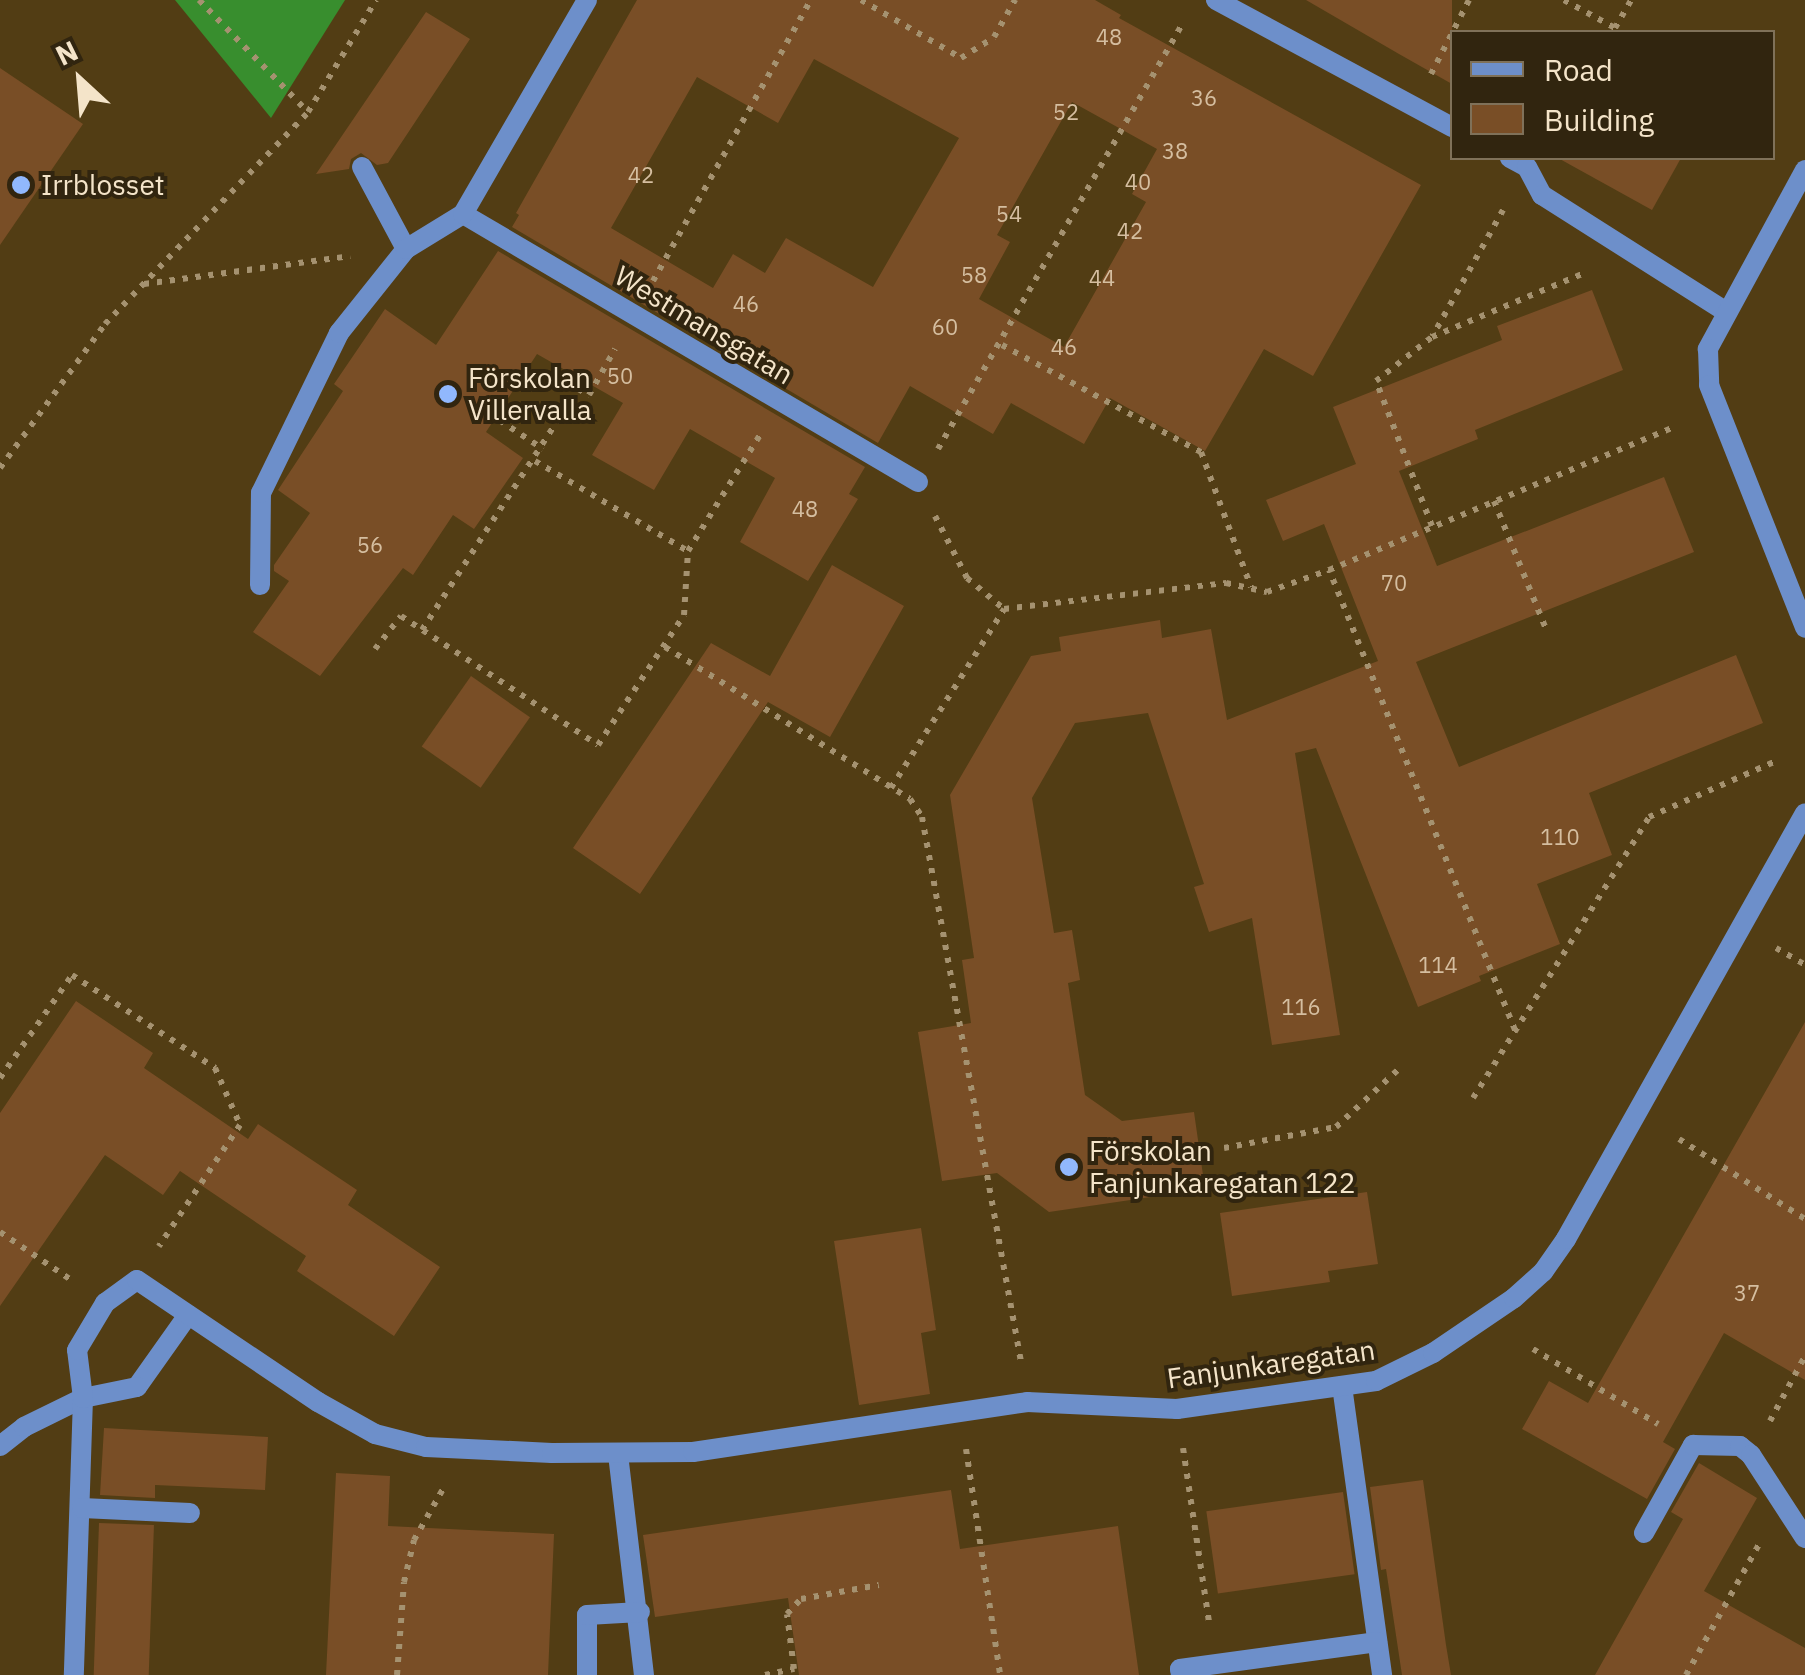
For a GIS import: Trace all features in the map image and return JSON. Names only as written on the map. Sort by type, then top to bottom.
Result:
[{"type":"street","points":[[260,585],[261,493],[339,333],[406,249],[463,214],[586,0]]},
{"type":"street","points":[[1216,0],[1450,126]]},
{"type":"street","points":[[1518,162],[1542,195],[1725,311]]},
{"type":"street","points":[[362,168],[406,249]]},
{"type":"street","points":[[1805,170],[1725,311],[1708,349],[1709,385],[1805,628]]},
{"type":"street","name":"Westmansgatan","points":[[463,214],[918,482]]},
{"type":"street","name":"Fanjunkaregatan","points":[[137,1280],[273,1368],[318,1402],[375,1434],[426,1447],[618,1454],[693,1452],[1028,1402],[1177,1410],[1376,1381],[1433,1354],[1514,1298],[1542,1272],[1566,1240],[1805,813]]},
{"type":"street","points":[[74,1675],[82,1508],[83,1398],[77,1350],[105,1303],[137,1280]]},
{"type":"street","points":[[0,1446],[24,1427],[83,1398],[137,1387],[188,1315]]},
{"type":"street","points":[[1342,1386],[1382,1675]]},
{"type":"street","points":[[1644,1533],[1693,1445],[1740,1446],[1805,1538]]},
{"type":"street","points":[[618,1454],[640,1612],[644,1675]]},
{"type":"street","points":[[82,1508],[190,1513]]},
{"type":"street","points":[[586,1675],[588,1615],[640,1612]]},
{"type":"street","points":[[1181,1675],[1180,1669],[1377,1642]]},
{"type":"path","points":[[199,0],[308,112]]},
{"type":"path","points":[[0,468],[105,324],[308,112],[376,0]]},
{"type":"path","points":[[861,0],[961,58],[994,37],[1015,0]]},
{"type":"path","points":[[1454,30],[1470,0]]},
{"type":"path","points":[[1564,0],[1615,28],[1631,0]]},
{"type":"path","points":[[1187,17],[1002,344],[918,482],[967,578],[1004,609],[1226,583],[1267,592],[1329,570],[1674,426]]},
{"type":"path","points":[[1414,106],[1450,38]]},
{"type":"path","points":[[1432,337],[1518,162]]},
{"type":"path","points":[[143,284],[406,249]]},
{"type":"path","points":[[1432,526],[1376,381],[1432,337],[1634,252]]},
{"type":"path","points":[[1002,344],[1201,452],[1251,588]]},
{"type":"path","points":[[376,649],[400,616],[598,745],[684,616],[688,551],[780,402]]},
{"type":"path","points":[[478,406],[542,448]]},
{"type":"path","points":[[535,461],[688,551]]},
{"type":"path","points":[[1494,501],[1546,629]]},
{"type":"path","points":[[1329,570],[1516,1030]]},
{"type":"path","points":[[891,788],[1004,609]]},
{"type":"path","points":[[665,647],[910,799],[922,817],[1028,1402]]},
{"type":"path","points":[[1473,1098],[1649,817],[1776,761]]},
{"type":"path","points":[[0,1078],[72,975],[215,1068],[240,1124],[137,1280]]},
{"type":"path","points":[[1224,1148],[1336,1128],[1400,1068]]},
{"type":"path","points":[[1679,1139],[1805,1219]]},
{"type":"path","points":[[0,1232],[105,1303]]},
{"type":"path","points":[[1533,1350],[1693,1445]]},
{"type":"path","points":[[1177,1410],[1214,1664]]},
{"type":"path","points":[[960,1414],[1000,1675]]},
{"type":"path","points":[[397,1675],[404,1582],[414,1540],[466,1449]]},
{"type":"path","points":[[1686,1675],[1770,1525],[1793,1518]]},
{"type":"path","points":[[765,1675],[794,1668],[787,1614],[801,1599],[879,1585]]},
{"type":"green space","points":[[175,0],[345,0],[271,118]]},
{"type":"building","points":[[637,0],[1095,0],[1121,15],[1119,18],[1421,185],[1313,376],[1264,349],[1205,451],[1110,398],[1084,444],[1011,403],[993,434],[910,386],[878,443],[512,227],[519,215],[516,213]],"holes":[[[814,59],[959,138],[873,287],[786,238],[765,273],[733,254],[713,288],[611,228],[697,77],[778,123]],[[1072,102],[1157,149],[1132,194],[1146,202],[1064,347],[979,299],[1010,242],[997,235]]]},
{"type":"building","points":[[1306,0],[1452,0],[1450,83]]},
{"type":"building","points":[[426,12],[470,39],[388,163],[377,165],[361,153],[351,159],[349,169],[316,174]]},
{"type":"building","name":"Irrblosset","points":[[0,68],[83,124],[0,245]]},
{"type":"building","points":[[1562,160],[1680,160],[1652,210]]},
{"type":"building","points":[[498,251],[865,467],[849,494],[858,499],[808,581],[740,542],[775,478],[690,429],[654,490],[592,455],[623,403],[537,354],[486,432],[523,458],[474,529],[453,515],[413,575],[403,568],[320,676],[253,632],[289,581],[274,571],[274,565],[310,513],[278,490],[343,391],[334,384],[385,309],[436,345]]},
{"type":"building","points":[[1592,290],[1623,370],[1475,430],[1478,439],[1399,471],[1437,566],[1664,477],[1694,552],[1416,662],[1459,767],[1736,655],[1763,723],[1589,793],[1612,855],[1537,884],[1560,944],[1479,976],[1481,981],[1418,1007],[1316,748],[1295,753],[1340,1035],[1272,1045],[1252,918],[1209,932],[1194,887],[1204,884],[1148,713],[1075,723],[1032,798],[1054,933],[1072,930],[1080,980],[1068,983],[1085,1095],[1122,1121],[1194,1112],[1205,1189],[1049,1212],[997,1173],[942,1181],[918,1032],[971,1023],[962,960],[974,958],[950,795],[1031,656],[1061,651],[1059,637],[1160,620],[1162,638],[1211,629],[1227,720],[1378,661],[1324,524],[1283,541],[1266,500],[1356,464],[1333,407],[1502,340],[1497,326]]},
{"type":"building","points":[[832,565],[904,606],[830,737],[768,702],[640,894],[573,848],[711,643],[770,676]]},
{"type":"building","points":[[471,676],[530,717],[481,788],[422,746]]},
{"type":"building","points":[[76,1001],[153,1053],[144,1068],[248,1139],[258,1124],[357,1190],[348,1205],[440,1267],[394,1336],[297,1271],[306,1256],[180,1171],[163,1195],[105,1155],[0,1306],[0,1113]]},
{"type":"building","points":[[1805,1022],[1805,1380],[1724,1333],[1663,1442],[1675,1449],[1647,1499],[1522,1429],[1549,1381],[1588,1403]]},
{"type":"building","points":[[1367,1192],[1378,1264],[1328,1271],[1330,1282],[1232,1296],[1220,1213]]},
{"type":"building","points":[[921,1228],[936,1330],[921,1333],[930,1394],[859,1405],[834,1241]]},
{"type":"building","points":[[104,1428],[268,1437],[265,1490],[155,1485],[155,1498],[100,1495]]},
{"type":"building","points":[[1699,1463],[1757,1498],[1704,1591],[1805,1648],[1805,1675],[1595,1675],[1683,1519],[1671,1512]]},
{"type":"building","points":[[336,1473],[390,1476],[388,1526],[554,1534],[548,1675],[326,1675]]},
{"type":"building","points":[[1423,1480],[1451,1675],[1402,1675],[1386,1569],[1381,1570],[1370,1487]]},
{"type":"building","points":[[951,1490],[960,1549],[1118,1526],[1139,1675],[799,1675],[788,1598],[655,1617],[643,1535]]},
{"type":"building","points":[[1343,1492],[1355,1574],[1218,1593],[1206,1511]]},
{"type":"building","points":[[99,1523],[154,1525],[149,1675],[94,1675]]},
{"type":"place","name":"Irrblosset","points":[[21,185]]},
{"type":"place","name":"Förskolan Villervalla","points":[[448,394]]},
{"type":"place","name":"Förskolan Fanjunkaregatan 122","points":[[1069,1167]]}]
